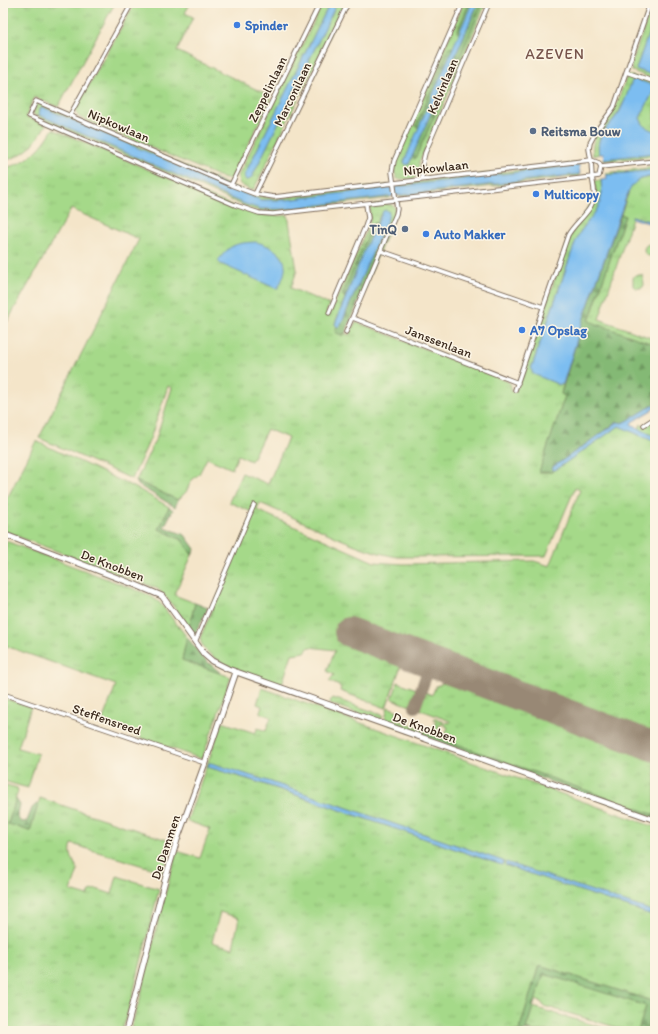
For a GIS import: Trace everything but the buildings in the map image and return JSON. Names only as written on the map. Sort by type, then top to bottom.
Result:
[{"type":"street","points":[[70,115],[132,3]]},
{"type":"street","name":"Zeppelinlaan","points":[[231,185],[320,3]]},
{"type":"street","name":"Marconilaan","points":[[255,194],[348,3]]},
{"type":"street","points":[[394,183],[392,167],[394,161],[463,3]]},
{"type":"street","name":"Kelvinlaan","points":[[422,179],[422,166],[425,153],[489,3]]},
{"type":"street","points":[[515,390],[568,235],[591,206],[593,200],[594,195],[589,149],[590,143],[597,130],[614,106],[650,4],[655,6]]},
{"type":"street","points":[[626,72],[655,82]]},
{"type":"street","name":"Nipkowlaan","points":[[591,160],[274,197],[255,194],[231,185],[36,101],[30,116],[235,205],[259,213],[273,214],[366,204],[592,177]]},
{"type":"street","points":[[591,160],[598,163],[601,167]]},
{"type":"street","points":[[601,167],[655,161]]},
{"type":"street","points":[[592,177],[599,176],[601,167]]},
{"type":"street","name":"Nipkowlaan","points":[[394,183],[396,200]]},
{"type":"street","points":[[346,332],[396,214],[396,200]]},
{"type":"street","points":[[329,312],[365,227],[368,218],[366,204]]},
{"type":"street","points":[[381,251],[543,307]]},
{"type":"street","name":"Janssenlaan","points":[[353,318],[518,383]]},
{"type":"street","points":[[644,425],[655,418]]},
{"type":"street","points":[[196,642],[254,505]]},
{"type":"street","name":"De Knobben","points":[[3,534],[162,596],[204,654],[212,661],[236,672],[655,820]]},
{"type":"street","name":"De Dammen","points":[[126,1031],[165,880],[177,840],[236,672]]},
{"type":"street","name":"Steffensreed","points":[[3,694],[205,763]]},
{"type":"green space","points":[[3,3],[115,3],[58,107],[34,97],[26,117],[46,125],[33,144],[24,152],[3,161],[3,10],[6,5]]},
{"type":"green space","points":[[135,3],[190,4],[185,13],[193,17],[177,51],[270,96],[269,98],[271,99],[231,179],[225,179],[79,117],[76,113],[76,108]]},
{"type":"green space","points":[[323,3],[330,3],[245,174],[252,177],[337,3],[345,3],[254,189],[251,190],[240,184],[238,176]]},
{"type":"green space","points":[[464,3],[469,3],[457,32],[459,34],[453,48],[449,48],[416,126],[419,128],[404,162],[409,164],[412,157],[415,159],[443,97],[439,94],[444,82],[449,83],[483,3],[486,3],[419,162],[418,175],[413,179],[397,179],[394,171],[396,161]]},
{"type":"green space","points":[[469,3],[472,3],[459,34],[457,32]]},
{"type":"green space","points":[[478,3],[483,3],[449,83],[444,82]]},
{"type":"green space","points":[[654,8],[655,15],[636,69],[655,76],[655,80],[632,71],[631,65],[650,11]]},
{"type":"green space","points":[[449,47],[453,48],[419,128],[416,126]]},
{"type":"green space","points":[[627,76],[633,76],[655,84],[655,88],[652,85],[631,96],[622,104],[619,112],[601,135],[598,147],[599,154],[593,156],[596,135],[614,109]]},
{"type":"green space","points":[[655,88],[655,131],[646,127],[640,118]]},
{"type":"green space","points":[[439,94],[443,97],[415,159],[412,157]]},
{"type":"green space","points":[[39,103],[255,196],[277,198],[388,185],[390,188],[285,200],[261,200],[176,166],[43,107],[39,115],[242,203],[260,209],[269,210],[391,196],[390,198],[274,212],[263,212],[251,209],[35,116],[33,113],[36,105]]},
{"type":"green space","points":[[53,129],[243,210],[265,216],[288,215],[297,270],[291,288],[330,305],[326,312],[330,314],[369,225],[370,207],[379,203],[392,205],[395,207],[394,217],[377,257],[372,253],[377,240],[378,242],[387,229],[383,227],[388,218],[380,215],[377,223],[373,223],[342,295],[345,298],[335,323],[337,327],[335,332],[343,335],[343,333],[349,335],[355,323],[359,323],[509,382],[511,385],[511,391],[515,392],[569,239],[575,227],[595,198],[595,181],[601,180],[602,193],[600,203],[596,211],[580,232],[531,369],[534,374],[560,385],[563,384],[561,394],[565,396],[539,472],[552,472],[552,470],[555,470],[619,426],[655,442],[655,738],[410,645],[408,648],[351,626],[346,638],[403,660],[386,708],[340,691],[341,687],[329,681],[334,675],[327,671],[335,650],[309,647],[305,652],[292,654],[282,684],[234,668],[211,655],[204,647],[200,638],[254,513],[229,502],[242,473],[268,484],[288,438],[267,429],[251,461],[238,455],[232,469],[207,458],[199,474],[191,481],[186,492],[178,500],[136,481],[157,436],[172,388],[168,386],[150,439],[132,479],[39,438],[139,239],[71,209],[3,329],[3,168],[12,166],[26,159],[44,143]],"holes":[[[575,488],[580,490],[550,566],[534,561],[403,564],[374,562],[257,510],[260,503],[352,544],[379,553],[398,557],[546,556]]]},
{"type":"green space","points":[[655,153],[655,156],[604,161],[604,159]]},
{"type":"green space","points":[[578,163],[579,165],[398,187],[400,184]]},
{"type":"green space","points":[[655,167],[655,170],[606,175],[606,173]]},
{"type":"green space","points":[[580,174],[580,176],[399,197],[399,195]]},
{"type":"green space","points":[[655,176],[655,223],[633,216],[631,218],[632,219],[599,319],[651,338],[653,331],[655,334],[650,343],[589,322],[625,216],[621,214],[631,186],[637,180]]},
{"type":"green space","points":[[621,214],[625,216],[589,321],[650,343],[655,334],[655,404],[627,421],[622,423],[617,422],[553,467],[552,472],[539,472],[565,396],[561,394],[583,320]]},
{"type":"green space","points":[[373,223],[377,223],[345,298],[342,295]]},
{"type":"green space","points":[[383,227],[387,229],[381,243],[377,240]]},
{"type":"green space","points":[[648,244],[652,244],[656,250],[652,256],[648,256],[644,252],[644,248]]},
{"type":"green space","points":[[372,253],[377,257],[343,336],[335,332],[337,327],[340,326]]},
{"type":"green space","points":[[635,275],[643,276],[644,285],[642,288],[636,288],[633,286],[633,278]]},
{"type":"green space","points":[[655,420],[655,437],[639,429],[641,424],[644,427]]},
{"type":"green space","points":[[36,441],[140,490],[169,507],[159,529],[182,540],[192,555],[174,595],[195,603],[189,627],[158,589],[3,531],[3,493],[8,497]]},
{"type":"green space","points":[[136,481],[178,500],[175,507],[138,485]]},
{"type":"green space","points":[[169,507],[173,510],[164,527],[185,535],[195,549],[192,555],[182,540],[159,529]]},
{"type":"green space","points":[[3,540],[149,595],[159,602],[187,637],[182,660],[231,677],[202,759],[101,724],[116,685],[3,645]]},
{"type":"green space","points":[[195,603],[208,608],[195,634],[189,627]]},
{"type":"green space","points":[[187,637],[202,657],[222,674],[182,660]]},
{"type":"green space","points":[[449,681],[655,758],[655,815],[385,719],[388,707],[398,711],[395,719],[432,732],[436,721],[434,720],[435,718],[444,722],[443,725],[440,724],[437,732],[445,735],[448,727],[445,726],[446,722],[450,723],[450,721],[416,708],[422,691],[432,695],[436,686]]},
{"type":"green space","points":[[398,682],[419,690],[413,707],[392,699]]},
{"type":"green space","points":[[262,688],[655,827],[655,912],[508,863],[505,865],[655,916],[655,1002],[539,965],[519,1031],[130,1031],[140,999],[161,909],[177,851],[200,858],[210,829],[187,821],[222,722],[255,733],[258,728],[266,731],[271,717],[260,713],[262,706],[257,704]],"holes":[[[209,763],[268,781],[503,861],[504,863],[502,865],[257,782],[208,767]],[[220,912],[239,918],[233,948],[212,942]]]},
{"type":"green space","points":[[3,698],[31,707],[18,748],[38,754],[28,788],[3,781]]},
{"type":"green space","points":[[333,698],[383,715],[379,721],[331,704],[330,701]]},
{"type":"green space","points":[[385,719],[655,815],[655,819],[386,723],[384,721]]},
{"type":"green space","points":[[3,784],[17,788],[18,791],[8,824],[30,831],[40,798],[173,842],[163,872],[72,844],[72,857],[78,870],[71,891],[88,896],[90,891],[96,889],[112,894],[117,876],[159,889],[131,1002],[122,1031],[3,1031]]},
{"type":"green space","points":[[16,799],[20,805],[18,817],[22,822],[27,821],[32,808],[39,802],[30,831],[8,824]]},
{"type":"green space","points":[[539,965],[655,1002],[655,1008],[653,1008],[646,1031],[638,1031],[646,1006],[544,974],[526,1029],[532,1031],[519,1031]]},
{"type":"green space","points":[[544,973],[646,1006],[638,1031],[629,1031],[544,1006],[541,1002],[535,1000]]},
{"type":"green space","points":[[533,1007],[614,1031],[532,1031],[526,1029]]},
{"type":"green space","points":[[653,1008],[655,1008],[655,1031],[646,1031]]},
{"type":"water","points":[[330,3],[337,3],[252,177],[249,180],[246,180],[244,177],[245,174]]},
{"type":"water","points":[[472,3],[478,3],[409,164],[406,165],[404,162]]},
{"type":"water","points":[[655,15],[655,76],[636,69]]},
{"type":"water","points":[[635,79],[652,85],[655,88],[640,118],[646,127],[655,131],[655,153],[604,159],[603,154],[599,154],[598,147],[601,135],[620,111],[632,81]]},
{"type":"water","points":[[42,107],[261,200],[285,200],[579,165],[580,174],[284,209],[260,209],[242,203],[39,115]]},
{"type":"water","points":[[655,170],[655,176],[643,178],[633,185],[625,200],[583,320],[563,384],[560,385],[533,374],[531,369],[575,243],[580,232],[596,211],[600,203],[602,193],[601,180],[607,179],[606,175]]},
{"type":"water","points":[[386,210],[389,212],[388,218],[340,326],[337,327],[335,324],[367,244],[383,211]]},
{"type":"water","points":[[632,216],[655,223],[655,225],[631,218]]},
{"type":"water","points":[[256,242],[266,245],[276,251],[283,259],[285,270],[278,288],[221,264],[218,261],[226,251],[238,244]]},
{"type":"water","points":[[655,404],[655,408],[631,424],[655,437],[655,442],[619,426],[555,470],[552,470],[553,467],[618,422],[622,423],[627,421]]},
{"type":"water","points":[[209,763],[268,781],[503,861],[504,863],[502,865],[258,782],[208,767]]},
{"type":"water","points":[[506,862],[655,912],[655,916],[505,865]]},
{"type":"taxiway","points":[[415,707],[431,662]]},
{"type":"runway","points":[[349,632],[655,747]]},
{"type":"place","name":"Spinder","points":[[237,25]]},
{"type":"place","name":"Reitsma Bouw","points":[[533,131]]},
{"type":"place","name":"Multicopy","points":[[536,194]]},
{"type":"place","name":"TinQ","points":[[405,229]]},
{"type":"place","name":"Auto Makker","points":[[426,234]]},
{"type":"place","name":"A7 Opslag","points":[[522,330]]},
{"type":"district","name":"AZEVEN","points":[[555,54]]}]
